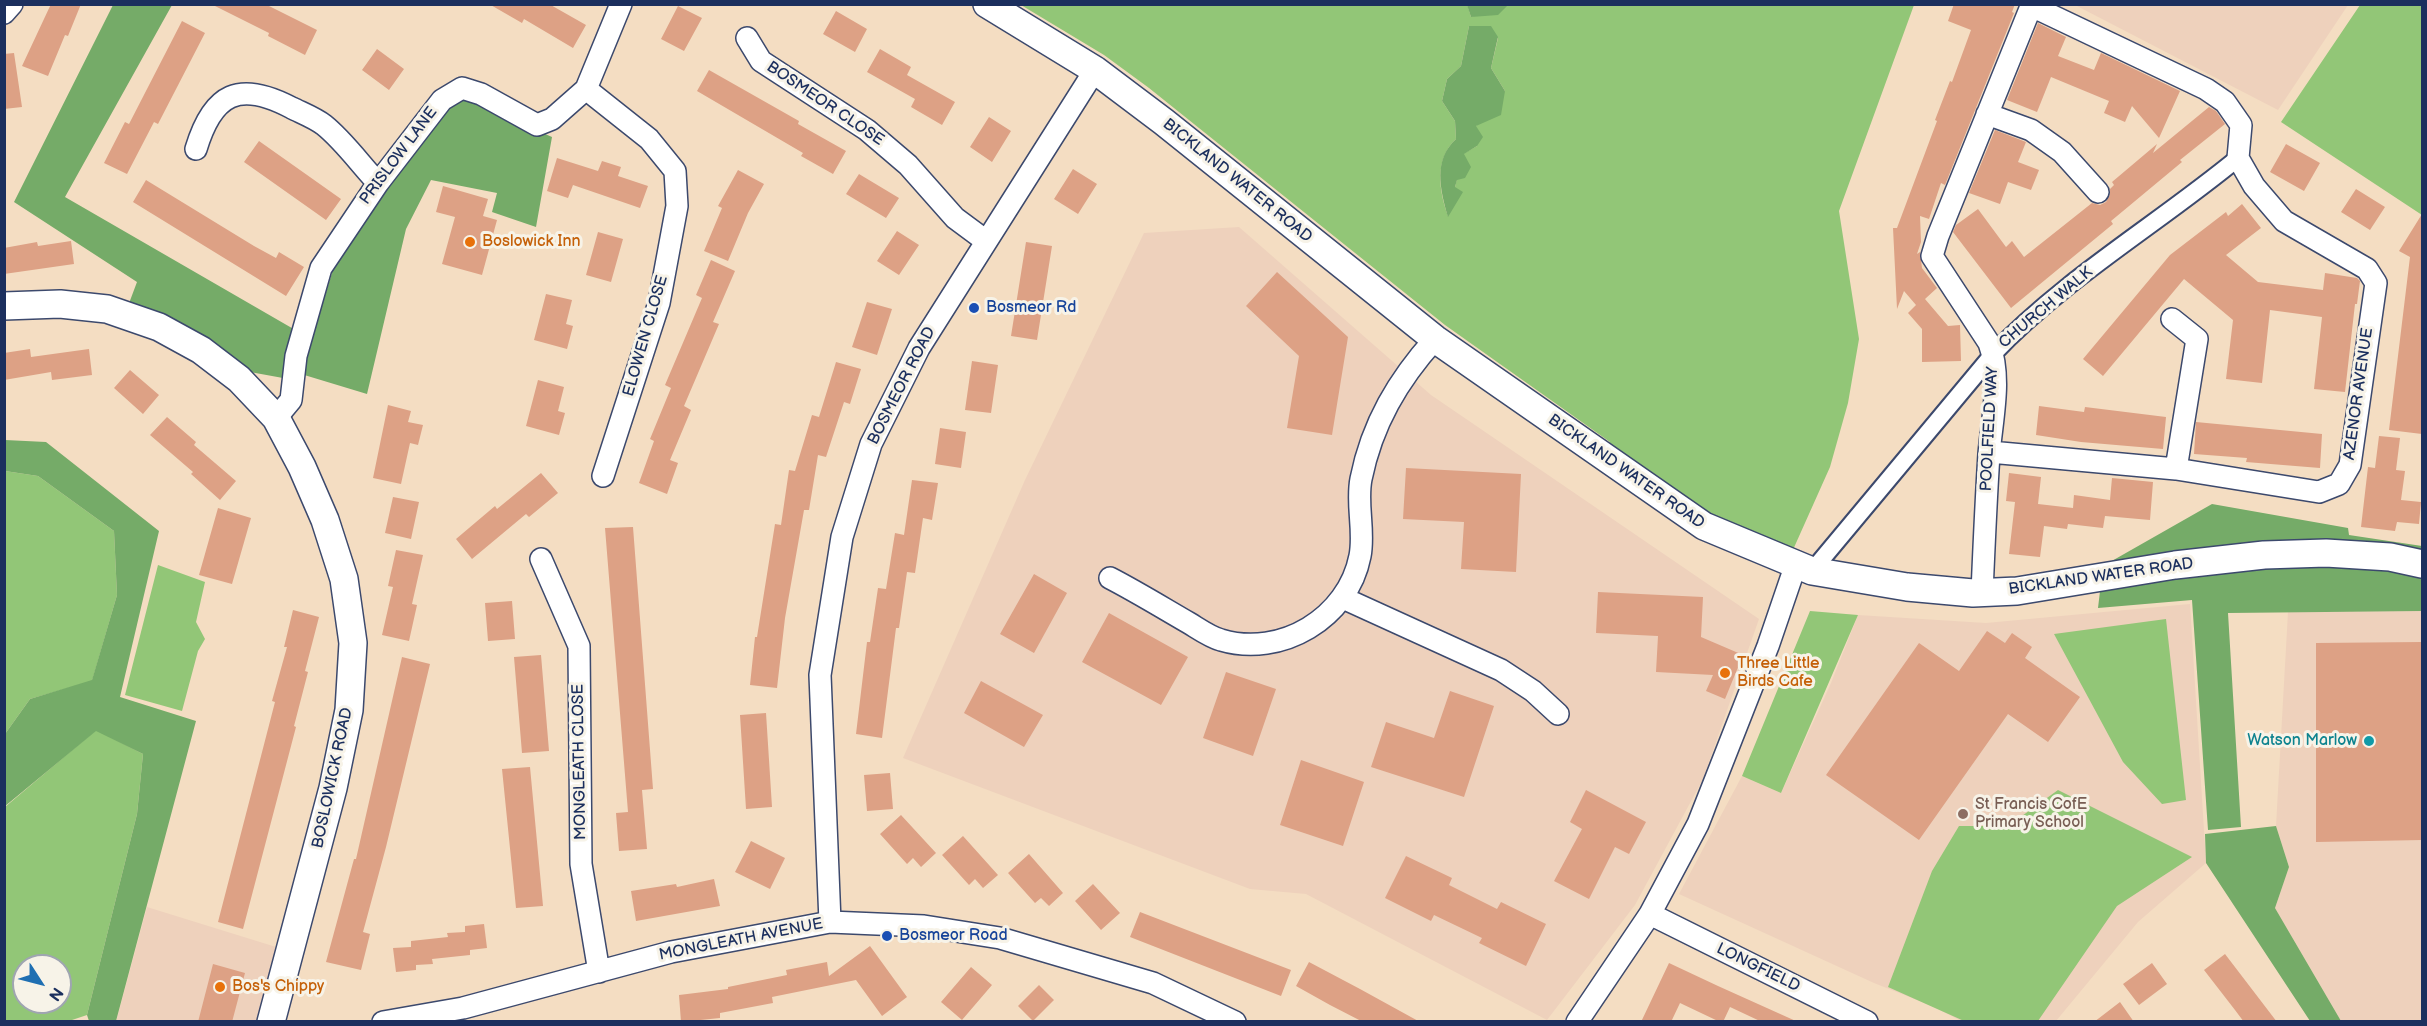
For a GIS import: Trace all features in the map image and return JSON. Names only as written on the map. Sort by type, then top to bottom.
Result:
[{"type":"street","points":[[4,13],[12,4]]},
{"type":"street","name":"PRISLOW LANE","points":[[276,418],[291,400],[296,356],[321,268],[378,183],[442,100],[462,88],[481,94],[537,125],[552,119],[585,89],[621,4]]},
{"type":"street","name":"BICKLAND WATER ROAD","points":[[987,4],[1095,69],[1435,339],[1704,526],[1746,546],[1804,568],[1907,587],[1982,592],[2017,591],[2175,565],[2264,555],[2326,553],[2390,556],[2422,564]]},
{"type":"street","name":"POOLFIELD WAY","points":[[1982,592],[1989,452],[1994,410],[1993,354],[1989,343],[1932,256],[2030,9],[2040,10],[2206,89],[2225,102],[2241,125],[2238,158]]},
{"type":"street","name":"BOSMEOR CLOSE","points":[[747,38],[761,61],[867,130],[908,165],[955,218],[986,241]]},
{"type":"street","name":"BOSMEOR ROAD","points":[[830,922],[820,675],[842,537],[871,444],[919,348],[1095,69]]},
{"type":"street","name":"ELOWEN CLOSE","points":[[585,89],[649,140],[675,171],[677,206],[659,303],[603,476]]},
{"type":"street","points":[[196,149],[202,128],[220,102],[242,93],[254,94],[276,99],[324,124],[378,183]]},
{"type":"street","points":[[1988,114],[2031,130],[2062,152],[2098,192]]},
{"type":"street","name":"CHURCH WALK","points":[[1804,568],[2018,327],[2238,158]]},
{"type":"street","name":"AZENOR AVENUE","points":[[1989,452],[2176,469],[2319,492],[2339,484],[2350,465],[2376,283],[2367,269],[2284,221],[2254,186],[2238,158]]},
{"type":"street","name":"BOSLOWICK ROAD","points":[[4,306],[60,304],[107,309],[159,327],[201,350],[239,379],[276,418],[302,467],[325,520],[344,579],[353,644],[349,710],[337,766],[271,1022]]},
{"type":"street","points":[[2172,319],[2197,339],[2176,469]]},
{"type":"street","points":[[1110,578],[1219,640],[1247,646],[1280,642],[1317,624],[1344,598],[1360,555],[1361,480],[1372,442],[1387,404],[1410,366],[1435,339]]},
{"type":"street","name":"MONGLEATH CLOSE","points":[[541,559],[579,646],[581,864],[599,972]]},
{"type":"street","points":[[1577,1022],[1650,914],[1698,824],[1767,646],[1804,568]]},
{"type":"street","points":[[1344,598],[1501,670],[1533,691],[1558,714]]},
{"type":"street","name":"LONGFIELD","points":[[1650,914],[1866,1021]]},
{"type":"street","name":"MONGLEATH AVENUE","points":[[383,1022],[463,1008],[671,952],[830,922],[924,926],[1000,938],[1153,983],[1235,1022]]},
{"type":"shaded area","points":[[2075,5],[2348,5],[2278,110]]},
{"type":"shaded area","points":[[1239,227],[1431,395],[1759,619],[1703,779],[1635,905],[1547,1020],[1306,894],[1250,889],[903,758],[1025,480],[1144,233]]},
{"type":"shaded area","name":"St Francis CofE Primary School","points":[[2190,604],[2206,863],[2138,922],[2056,1021],[1961,1021],[1679,894],[1742,776],[1781,793],[1831,683],[1858,615],[1986,623]]},
{"type":"shaded area","points":[[2422,611],[2422,1021],[2341,1021],[2275,908],[2289,867],[2276,826],[2288,612]]},
{"type":"shaded area","points":[[147,907],[289,951],[271,1021],[116,1022]]},
{"type":"green space","points":[[1467,4],[1471,17],[1508,4],[1914,5],[1839,211],[1859,339],[1848,403],[1830,467],[1792,552],[1710,517],[1608,446],[1610,442],[1445,325],[1149,88],[1104,55],[1021,5]],"holes":[[[1469,26],[1498,38],[1491,68],[1505,91],[1476,126],[1477,146],[1463,154],[1448,216],[1442,196],[1441,166],[1444,156],[1456,139],[1455,121],[1442,101],[1447,79],[1461,66]]]},
{"type":"green space","points":[[1467,4],[1508,5],[1498,15],[1471,17]]},
{"type":"green space","points":[[113,5],[172,5],[65,197],[297,331],[283,378],[250,372],[128,306],[137,282],[14,202]]},
{"type":"green space","points":[[2360,5],[2422,5],[2422,215],[2281,122]]},
{"type":"green space","points":[[1469,26],[1491,26],[1498,37],[1491,68],[1505,91],[1501,115],[1476,126],[1483,137],[1477,146],[1464,154],[1471,167],[1465,178],[1457,180],[1455,187],[1463,192],[1448,217],[1440,175],[1444,156],[1456,139],[1455,121],[1442,101],[1447,79],[1461,66]]},
{"type":"green space","points":[[463,98],[552,137],[536,227],[492,212],[497,193],[431,180],[406,229],[367,394],[301,374],[335,263],[396,170],[446,106]]},
{"type":"green space","points":[[5,440],[46,442],[159,531],[120,697],[196,721],[116,1021],[89,1021],[87,1015],[137,814],[143,754],[96,731],[4,807],[5,734],[30,699],[92,680],[117,595],[114,531],[38,476],[5,471]]},
{"type":"green space","points":[[5,471],[38,476],[114,531],[117,595],[92,681],[30,699],[5,734]]},
{"type":"green space","points":[[2212,504],[2348,528],[2349,535],[2422,546],[2422,611],[2228,613],[2241,827],[2208,830],[2192,600],[2098,608],[2103,566]]},
{"type":"green space","points":[[158,565],[205,582],[196,622],[205,639],[198,651],[182,711],[125,695]]},
{"type":"green space","points":[[1810,611],[1858,615],[1781,793],[1742,776]]},
{"type":"green space","points":[[2166,619],[2186,800],[2162,804],[2123,762],[2054,634]]},
{"type":"green space","points":[[96,730],[143,754],[137,814],[87,1015],[69,1021],[5,1022],[5,807]]},
{"type":"green space","points":[[2058,790],[2192,857],[2117,906],[2038,1021],[1964,1021],[1888,987],[1932,871],[1959,826],[2008,826]]},
{"type":"green space","points":[[2276,826],[2289,867],[2275,908],[2341,1021],[2310,1021],[2206,863],[2205,834]]},
{"type":"building","points":[[51,4],[81,4],[48,76],[22,66]]},
{"type":"building","points":[[211,4],[265,4],[317,30],[305,55],[268,36],[269,33]]},
{"type":"building","points":[[489,4],[549,4],[586,25],[573,48],[524,19],[522,23]]},
{"type":"building","points":[[1954,4],[2015,4],[2012,12],[2014,13],[1945,185],[1941,183],[1929,219],[1920,216],[1921,242],[1917,254],[1920,252],[1922,268],[1937,288],[1925,299],[1948,326],[1960,325],[1961,361],[1922,362],[1922,329],[1908,313],[1916,305],[1904,291],[1897,309],[1893,228],[1897,228],[1937,121],[1935,120],[1971,30],[1948,21]]},
{"type":"building","points":[[678,6],[702,18],[684,51],[661,39]]},
{"type":"building","points":[[836,11],[867,29],[855,52],[823,34]]},
{"type":"building","points":[[182,21],[205,33],[158,124],[154,122],[127,174],[104,163],[125,122],[129,124]]},
{"type":"building","points":[[2038,23],[2066,37],[2058,56],[2094,70],[2101,53],[2180,91],[2159,138],[2132,106],[2125,122],[2104,113],[2109,101],[2051,77],[2037,112],[2007,100]]},
{"type":"building","points":[[377,49],[404,69],[389,90],[362,70]]},
{"type":"building","points":[[880,49],[911,67],[907,75],[955,102],[942,125],[911,107],[915,99],[867,72]]},
{"type":"building","points":[[14,53],[22,107],[4,109],[4,54]]},
{"type":"building","points":[[709,70],[799,121],[798,124],[846,151],[833,174],[801,156],[803,153],[697,91]]},
{"type":"building","points":[[2209,107],[2216,111],[2225,124],[2111,221],[2113,224],[2011,308],[1953,232],[1956,225],[1978,209],[2006,247],[2012,241],[2024,257],[2092,203],[2100,205],[2106,202],[2110,189],[2114,185],[2112,182],[2157,144],[2153,153]]},
{"type":"building","points":[[989,117],[1011,131],[992,162],[970,147]]},
{"type":"building","points":[[1995,130],[2026,142],[2018,162],[2039,170],[2031,190],[2008,182],[2000,204],[1969,193]]},
{"type":"building","points":[[259,141],[341,199],[326,220],[244,162]]},
{"type":"building","points":[[2286,144],[2320,163],[2304,191],[2270,172]]},
{"type":"building","points":[[557,158],[598,171],[602,161],[621,167],[618,176],[648,186],[640,208],[573,185],[568,198],[547,191]]},
{"type":"building","points":[[1073,169],[1097,184],[1078,214],[1054,199]]},
{"type":"building","points":[[738,170],[764,184],[748,213],[728,261],[704,251],[722,208],[718,206]]},
{"type":"building","points":[[859,174],[899,198],[886,218],[846,194]]},
{"type":"building","points":[[146,180],[254,246],[276,258],[279,252],[304,267],[286,296],[133,202]]},
{"type":"building","name":"Boslowick Inn","points":[[443,186],[488,199],[483,216],[497,220],[482,275],[442,264],[455,217],[436,212]]},
{"type":"building","points":[[2356,189],[2385,207],[2370,230],[2341,212]]},
{"type":"building","points":[[2242,204],[2261,228],[2226,255],[2258,282],[2323,290],[2325,273],[2357,278],[2360,281],[2357,304],[2355,304],[2345,392],[2314,389],[2322,317],[2270,310],[2262,383],[2226,379],[2233,320],[2184,279],[2103,376],[2083,359],[2170,255],[2226,212],[2228,216]]},
{"type":"building","points":[[2422,214],[2422,434],[2389,430],[2410,257],[2399,251]]},
{"type":"building","points":[[897,231],[919,245],[899,275],[877,261]]},
{"type":"building","points":[[598,232],[623,239],[611,282],[586,275]]},
{"type":"building","points":[[71,241],[74,264],[4,274],[4,248],[37,242],[38,246]]},
{"type":"building","points":[[1026,242],[1052,246],[1037,340],[1011,336]]},
{"type":"building","points":[[711,260],[735,271],[713,322],[719,324],[684,406],[691,410],[670,460],[678,463],[667,494],[639,483],[654,441],[650,439],[671,388],[665,385],[702,298],[696,295]]},
{"type":"building","points":[[1277,272],[1348,337],[1332,435],[1287,428],[1299,356],[1246,306]]},
{"type":"building","points":[[546,294],[572,300],[566,324],[573,326],[567,349],[534,340]]},
{"type":"building","points":[[867,302],[892,309],[877,355],[852,347]]},
{"type":"building","points":[[30,349],[31,357],[89,349],[92,375],[52,380],[51,372],[4,380],[4,353]]},
{"type":"building","points":[[972,361],[998,365],[991,413],[965,410]]},
{"type":"building","points":[[836,362],[861,369],[850,404],[844,402],[826,457],[818,455],[809,510],[804,510],[785,618],[777,688],[750,685],[755,637],[757,637],[775,524],[781,525],[789,470],[795,471],[812,415],[819,417]]},
{"type":"building","points":[[130,370],[159,395],[143,414],[114,388]]},
{"type":"building","points":[[538,380],[564,387],[558,411],[565,413],[559,435],[526,426]]},
{"type":"building","points":[[388,405],[411,411],[408,422],[423,425],[418,445],[410,443],[401,484],[373,478]]},
{"type":"building","points":[[2039,406],[2084,412],[2085,407],[2166,417],[2163,449],[2081,442],[2036,435]]},
{"type":"building","points":[[167,417],[196,442],[194,445],[236,481],[220,500],[191,474],[193,472],[150,435]]},
{"type":"building","points":[[2196,422],[2322,434],[2320,468],[2246,462],[2247,458],[2194,454]]},
{"type":"building","points":[[940,428],[966,432],[961,468],[935,464]]},
{"type":"building","points":[[2379,436],[2400,438],[2396,470],[2405,471],[2401,500],[2421,502],[2419,524],[2397,522],[2395,531],[2361,527],[2368,467],[2375,468]]},
{"type":"building","points":[[1406,468],[1521,474],[1516,572],[1461,569],[1464,522],[1403,519]]},
{"type":"building","points":[[541,473],[558,493],[529,517],[526,514],[472,559],[456,539],[495,506],[497,509]]},
{"type":"building","points":[[2009,473],[2041,477],[2038,504],[2073,508],[2074,495],[2110,500],[2112,478],[2153,482],[2150,520],[2105,516],[2103,528],[2068,524],[2067,529],[2044,526],[2040,557],[2009,554],[2015,502],[2006,501]]},
{"type":"building","points":[[912,480],[938,483],[932,520],[923,518],[915,573],[907,572],[899,628],[896,628],[882,738],[856,734],[867,642],[870,642],[878,588],[886,589],[895,533],[904,535]]},
{"type":"building","points":[[393,497],[419,502],[411,539],[385,533]]},
{"type":"building","points":[[218,508],[251,518],[232,584],[199,575]]},
{"type":"building","points":[[633,527],[653,789],[642,790],[647,849],[619,851],[616,813],[628,812],[605,528]]},
{"type":"building","points":[[396,550],[423,555],[412,604],[417,605],[409,641],[382,635],[393,587],[388,586]]},
{"type":"building","points":[[1034,574],[1067,593],[1034,653],[1000,634]]},
{"type":"building","points":[[1598,592],[1703,597],[1701,637],[1743,655],[1725,699],[1706,691],[1713,675],[1656,672],[1658,636],[1596,633]]},
{"type":"building","points":[[512,601],[515,639],[488,641],[485,603]]},
{"type":"building","points":[[293,610],[319,617],[305,671],[308,672],[294,726],[296,727],[243,929],[218,922],[275,702],[272,701],[287,647],[284,647]]},
{"type":"building","points":[[1109,613],[1188,657],[1161,705],[1082,662]]},
{"type":"building","points":[[1987,631],[2005,643],[2012,633],[2032,647],[2025,658],[2080,697],[2048,742],[2008,714],[1919,840],[1826,775],[1919,643],[1959,671]]},
{"type":"building","name":"Watson Marlow","points":[[2422,642],[2422,840],[2316,842],[2316,643]]},
{"type":"building","points":[[541,655],[549,751],[522,753],[514,657]]},
{"type":"building","points":[[402,657],[430,664],[363,932],[370,934],[361,970],[326,962],[354,859],[356,859]]},
{"type":"building","points":[[1226,672],[1276,689],[1253,756],[1203,738]]},
{"type":"building","points":[[981,681],[1043,715],[1024,747],[964,713]]},
{"type":"building","points":[[1450,691],[1494,706],[1464,797],[1371,767],[1386,722],[1434,738]]},
{"type":"building","points":[[766,713],[772,807],[746,809],[740,715]]},
{"type":"building","points":[[1301,760],[1364,782],[1343,846],[1280,825]]},
{"type":"building","points":[[530,767],[543,906],[516,908],[502,769]]},
{"type":"building","points":[[890,773],[893,809],[867,811],[864,775]]},
{"type":"building","points":[[1586,790],[1646,822],[1629,854],[1615,847],[1589,899],[1554,881],[1582,829],[1570,822]]},
{"type":"building","points":[[901,815],[936,853],[921,867],[913,858],[907,864],[880,834]]},
{"type":"building","points":[[963,836],[998,875],[983,888],[975,879],[969,885],[942,855]]},
{"type":"building","points":[[751,841],[785,858],[770,889],[735,872]]},
{"type":"building","points":[[1029,854],[1063,893],[1049,906],[1041,898],[1035,903],[1008,873]]},
{"type":"building","points":[[1406,856],[1452,878],[1449,885],[1497,909],[1501,902],[1546,924],[1526,966],[1479,943],[1482,938],[1434,915],[1431,921],[1385,898]]},
{"type":"building","points":[[714,879],[720,906],[636,921],[631,891],[676,884],[677,887]]},
{"type":"building","points":[[1093,884],[1120,913],[1101,930],[1075,901]]},
{"type":"building","points":[[1140,912],[1291,970],[1281,996],[1130,937]]},
{"type":"building","points":[[484,924],[487,948],[470,950],[470,955],[432,959],[433,964],[416,965],[416,970],[396,972],[393,948],[411,947],[411,941],[448,937],[447,933],[465,932],[465,926]]},
{"type":"building","points":[[870,946],[907,997],[882,1016],[856,980],[772,997],[773,1003],[720,1013],[720,1018],[681,1022],[679,995],[728,989],[728,987],[787,975],[786,970],[827,962],[829,976]]},
{"type":"building","points":[[2225,954],[2277,1022],[2244,1022],[2204,970]]},
{"type":"building","points":[[1309,962],[1420,1022],[1363,1022],[1330,1005],[1296,986]]},
{"type":"building","points":[[1669,963],[1798,1022],[1762,1022],[1730,1007],[1723,1022],[1720,1022],[1680,1003],[1671,1022],[1641,1022]]},
{"type":"building","points":[[2152,963],[2167,984],[2139,1005],[2123,984]]},
{"type":"building","points":[[213,964],[245,973],[232,1022],[198,1022]]},
{"type":"building","points":[[971,967],[992,985],[962,1020],[941,1002]]},
{"type":"building","points":[[1039,985],[1054,1000],[1033,1021],[1018,1006]]},
{"type":"building","points":[[2120,1002],[2134,1022],[2094,1022]]},
{"type":"place","name":"Boslowick Inn","points":[[470,242]]},
{"type":"place","name":"Bosmeor Rd","points":[[974,308]]},
{"type":"place","name":"Three Little Birds Cafe","points":[[1725,673]]},
{"type":"place","name":"Watson Marlow","points":[[2369,741]]},
{"type":"place","name":"St Francis CofE Primary School","points":[[1963,814]]},
{"type":"place","name":"Bosmeor Road","points":[[887,936]]},
{"type":"place","name":"Bos's Chippy","points":[[220,987]]}]
